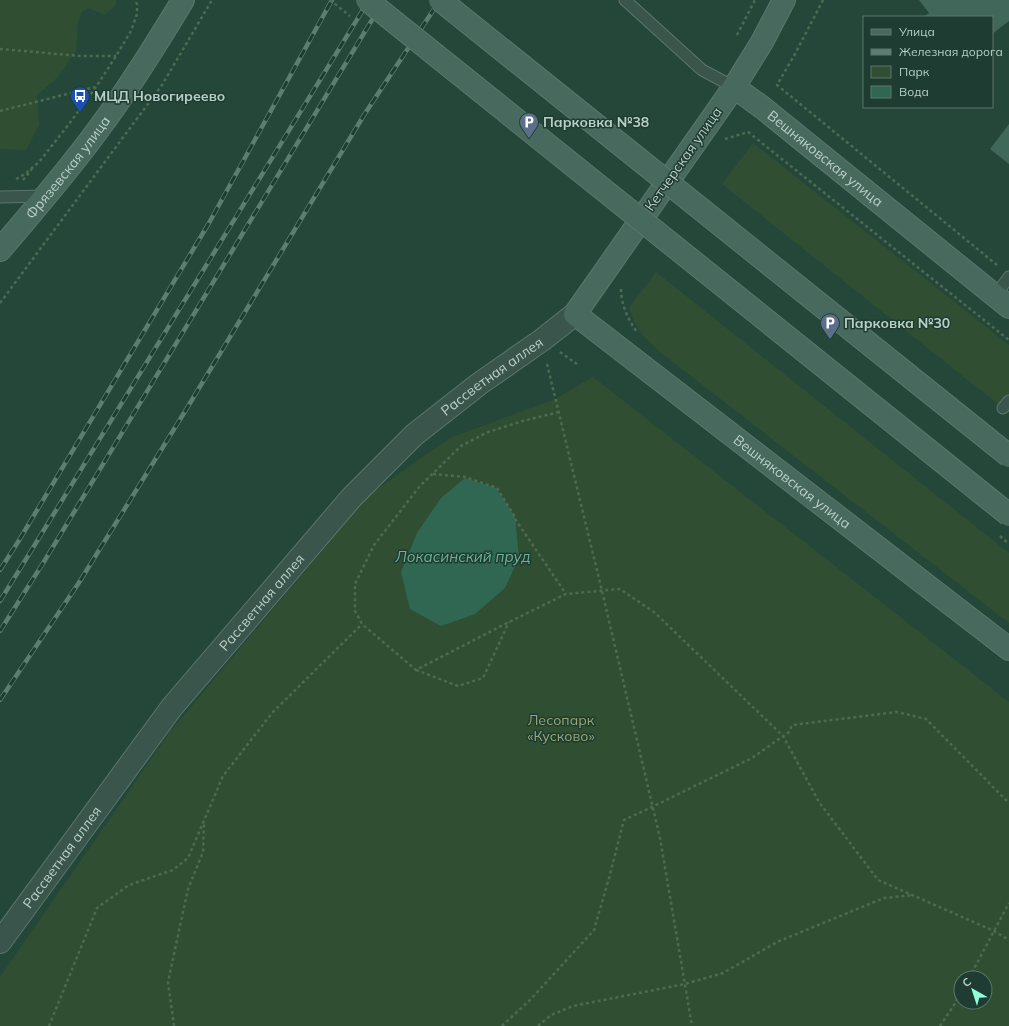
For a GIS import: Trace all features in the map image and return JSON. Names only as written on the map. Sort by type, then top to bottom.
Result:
[{"type":"main road","name":"Фрязевская улица","points":[[0,250],[81,153],[111,112],[139,71],[182,0]]},
{"type":"main road","points":[[367,0],[1009,514]]},
{"type":"main road","points":[[440,0],[1009,456]]},
{"type":"main road","name":"Кетчерская улица","points":[[575,314],[734,87],[762,42],[784,0]]},
{"type":"main road","name":"Вешняковская улица","points":[[734,87],[763,108],[1002,301]]},
{"type":"main road","name":"Вешняковская улица","points":[[575,314],[1009,649]]},
{"type":"street","name":"Рассветная аллея","points":[[0,942],[172,707],[352,497],[414,435],[479,384],[542,340],[575,314]]},
{"type":"lane","points":[[625,0],[702,70],[734,87]]},
{"type":"lane","points":[[0,197],[46,196]]},
{"type":"lane","points":[[1002,301],[1006,273]]},
{"type":"path","points":[[14,180],[25,174],[39,162],[96,87],[131,31],[137,14],[137,4],[135,0]]},
{"type":"path","points":[[0,303],[162,85],[212,0]]},
{"type":"path","points":[[737,35],[755,0]]},
{"type":"path","points":[[823,0],[777,85],[1006,273]]},
{"type":"path","points":[[0,49],[82,56],[116,56]]},
{"type":"path","points":[[0,111],[96,87]]},
{"type":"path","points":[[748,132],[1009,340]]},
{"type":"path","points":[[542,340],[660,838],[692,1026]]},
{"type":"path","points":[[509,622],[483,678],[458,686],[416,670],[362,624],[355,611],[355,584],[374,545],[420,486],[461,446],[488,432],[559,412]]},
{"type":"path","points":[[433,474],[465,477],[497,488],[515,519],[566,594]]},
{"type":"path","points":[[416,670],[566,594],[620,588],[654,612],[783,736],[819,802],[878,880],[994,931],[1009,940]]},
{"type":"path","points":[[49,1026],[97,908],[129,885],[173,870],[188,858],[223,776],[272,713],[362,624]]},
{"type":"path","points":[[502,1026],[531,999],[594,930],[624,820],[752,758],[789,732],[792,725],[897,712],[926,719],[1009,803]]},
{"type":"path","points":[[174,1026],[168,982],[188,889],[204,852],[204,822]]},
{"type":"path","points":[[538,1026],[551,1015],[573,1006],[685,984],[723,973],[777,942],[884,898],[915,895]]},
{"type":"path","points":[[973,970],[1009,903]]},
{"type":"path","points":[[940,1026],[953,1006]]},
{"type":"green space","points":[[0,0],[116,0],[115,6],[105,15],[88,8],[82,12],[78,22],[76,51],[59,76],[37,95],[39,125],[26,150],[0,149]]},
{"type":"green space","points":[[753,143],[1009,345],[1009,413],[722,184]]},
{"type":"green space","points":[[656,272],[1009,553],[1009,623],[660,352],[645,338],[634,322],[629,308]]},
{"type":"green space","name":"Лесопарк «Кусково»","points":[[593,377],[1009,702],[1009,1026],[0,1026],[0,977],[170,732],[369,495],[450,438],[555,399]]},
{"type":"water","name":"Локасинский пруд","points":[[465,478],[496,488],[515,517],[519,558],[505,588],[475,614],[441,626],[410,609],[401,572],[417,533],[441,498]]},
{"type":"building","points":[[919,0],[1009,0],[1009,21],[993,33],[993,16],[924,16],[929,13]]},
{"type":"building","points":[[1009,124],[1009,164],[990,149]]},
{"type":"railway","points":[[0,570],[209,223],[332,0]]},
{"type":"railway","points":[[0,601],[369,0]]},
{"type":"railway","points":[[0,631],[45,560],[384,0]]},
{"type":"railway","points":[[0,700],[80,581],[184,413],[364,115],[440,0]]},
{"type":"place","name":"МЦД Новогиреево","points":[[80,113]]},
{"type":"place","name":"Парковка №38","points":[[529,139]]},
{"type":"place","name":"Парковка №30","points":[[830,340]]}]
